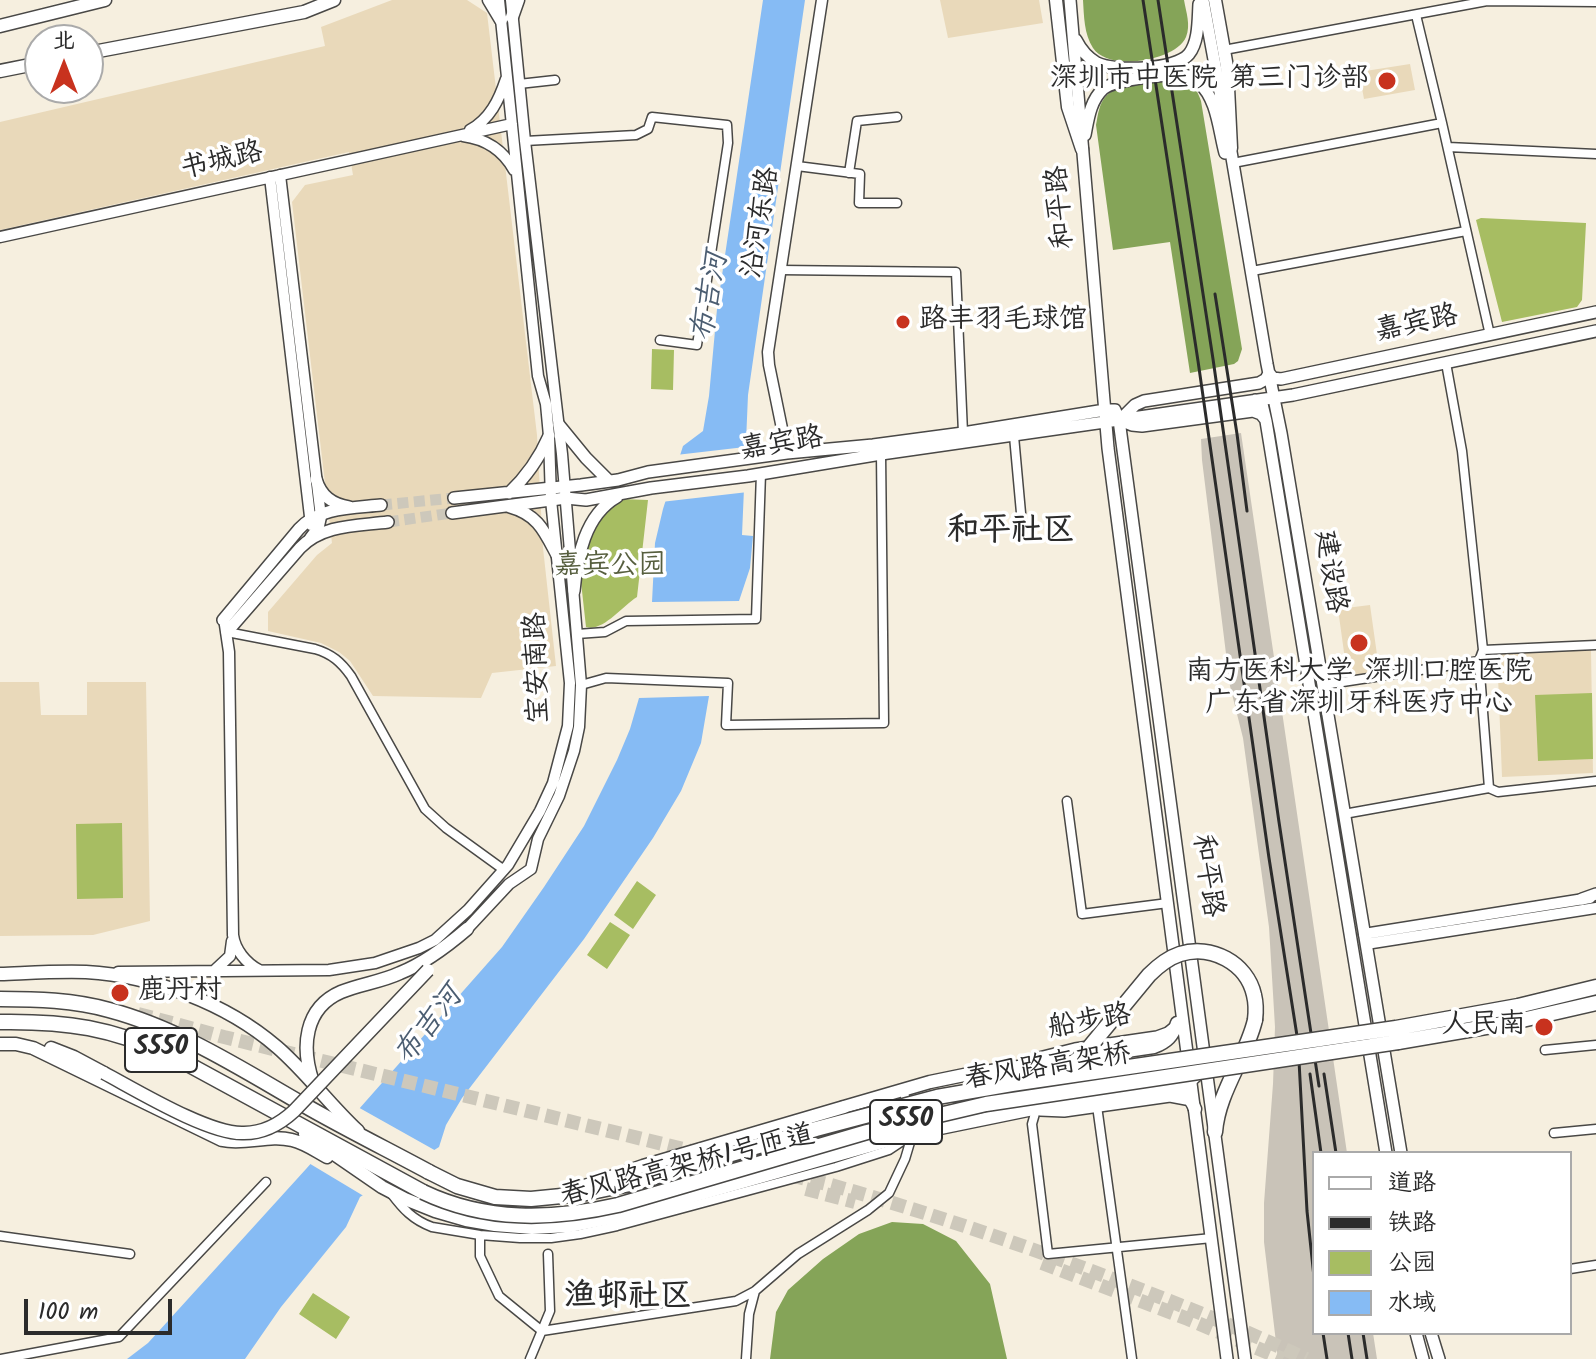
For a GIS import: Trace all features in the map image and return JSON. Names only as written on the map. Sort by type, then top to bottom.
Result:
[{"type":"highway","points":[[1012,1084],[1074,1062],[1091,1047],[1158,966],[1179,954],[1211,953],[1241,969],[1255,995],[1255,1020],[1250,1039],[1219,1110],[1215,1132]]},
{"type":"highway","name":"春风路高架桥","points":[[325,1108],[363,1136],[475,1193],[531,1199],[557,1197],[607,1190],[937,1097],[1448,1020],[1549,1000],[1596,987]]},
{"type":"highway","name":"S550","points":[[0,999],[75,1003],[142,1021],[175,1034],[325,1108]]},
{"type":"highway","name":"春风路高架桥","points":[[301,1134],[452,1204],[495,1213],[531,1216],[582,1213],[867,1132],[986,1104],[1443,1035],[1596,1003]]},
{"type":"highway","name":"S550","points":[[0,1022],[73,1025],[144,1042],[267,1106],[301,1134]]},
{"type":"main road","points":[[0,26],[105,0]]},
{"type":"main road","points":[[104,50],[304,12],[334,0]]},
{"type":"main road","points":[[489,0],[507,18],[518,0]]},
{"type":"main road","points":[[1056,0],[1066,98],[1082,149]]},
{"type":"main road","name":"和平路","points":[[1070,0],[1105,416],[1227,1359]]},
{"type":"main road","points":[[1073,32],[1084,53],[1107,67],[1130,68],[1179,62],[1188,56],[1193,47],[1201,0]]},
{"type":"main road","name":"建设路","points":[[1201,0],[1231,148],[1401,1151]]},
{"type":"main road","points":[[1215,0],[1228,80],[1231,148]]},
{"type":"main road","points":[[0,71],[24,66]]},
{"type":"main road","points":[[1082,149],[1091,109],[1104,88],[1112,83],[1189,76],[1208,93],[1237,183]]},
{"type":"main road","name":"嘉宾路","points":[[1119,420],[1144,401],[1259,383],[1269,373],[1273,378],[1281,379],[1596,312]]},
{"type":"main road","name":"嘉宾路","points":[[452,513],[505,506],[648,472],[787,453],[1105,416],[1119,420],[1253,406],[1273,398],[1596,331]]},
{"type":"main road","name":"建设路","points":[[1253,406],[1262,404],[1266,421],[1386,1151]]},
{"type":"main road","name":"嘉宾路","points":[[565,492],[586,500],[1014,436],[1105,416]]},
{"type":"main road","name":"和平路","points":[[1119,420],[1245,1359]]},
{"type":"main road","points":[[559,425],[609,481]]},
{"type":"main road","points":[[509,493],[528,474],[549,436]]},
{"type":"main road","points":[[316,479],[322,494],[332,502],[347,507],[365,507]]},
{"type":"main road","name":"嘉宾路","points":[[454,498],[509,493],[552,494]]},
{"type":"main road","points":[[574,591],[577,559],[585,539],[598,513],[621,495]]},
{"type":"main road","points":[[223,620],[299,529],[315,516],[381,505]]},
{"type":"main road","points":[[505,506],[517,509],[537,522],[547,533],[558,557]]},
{"type":"main road","points":[[227,632],[315,534],[388,522]]},
{"type":"main road","points":[[1582,899],[1596,895]]},
{"type":"main road","points":[[0,1044],[48,1047],[218,1129],[244,1134],[259,1131],[284,1120],[294,1111],[467,929]]},
{"type":"main road","points":[[325,1108],[307,1061],[307,1034],[317,1009],[341,992],[414,967],[467,929]]},
{"type":"main road","points":[[0,974],[86,972],[146,982],[201,1001],[227,1013],[276,1046],[325,1108]]},
{"type":"main road","points":[[1177,1023],[1180,1000]]},
{"type":"main road","name":"船步路","points":[[531,1199],[573,1190],[643,1166],[930,1082],[1154,1047],[1172,1036],[1177,1023]]},
{"type":"main road","name":"船步路","points":[[984,1072],[1075,1049],[1163,1035],[1172,1031],[1177,1023]]},
{"type":"main road","points":[[16,1044],[51,1056],[222,1140],[242,1142],[301,1134]]},
{"type":"main road","points":[[1133,1051],[1150,1057],[1157,1068],[1154,1081],[1138,1092]]},
{"type":"main road","points":[[911,1134],[1062,1103],[1183,1084],[1191,1080],[1205,1061]]},
{"type":"main road","points":[[1056,1062],[1044,1072],[1041,1087],[1049,1100],[1062,1103]]},
{"type":"main road","points":[[1162,1088],[1187,1095],[1195,1109]]},
{"type":"main road","points":[[1036,1110],[1064,1111],[1175,1096],[1187,1100],[1195,1109]]},
{"type":"main road","name":"春风路高架桥1号匝道","points":[[301,1134],[386,1190],[464,1226],[532,1228],[584,1224],[683,1200],[911,1134]]},
{"type":"main road","points":[[1417,1335],[1423,1359]]},
{"type":"main road","points":[[1432,1335],[1439,1359]]},
{"type":"street","name":"宝安南路","points":[[467,929],[509,884],[531,869],[538,839],[559,796],[574,751],[579,727],[581,685],[559,425],[519,84],[507,18],[499,0]]},
{"type":"street","name":"宝安南路","points":[[86,972],[329,970],[386,960],[419,948],[435,940],[460,919],[504,870],[544,803],[559,764],[568,726],[570,683],[546,404],[538,376],[507,72],[507,18],[511,0]]},
{"type":"street","name":"沿河东路","points":[[787,453],[768,359],[822,0]]},
{"type":"street","points":[[1224,50],[1487,1],[1596,2]]},
{"type":"street","points":[[1416,15],[1490,335]]},
{"type":"street","name":"书城路","points":[[453,137],[476,127],[487,117],[500,96],[507,72]]},
{"type":"street","points":[[519,84],[555,80]]},
{"type":"street","points":[[525,141],[636,135],[648,129],[652,117],[727,125],[728,143],[697,345],[660,340]]},
{"type":"street","points":[[849,173],[857,121],[897,117]]},
{"type":"street","points":[[1233,163],[1442,123]]},
{"type":"street","name":"书城路","points":[[0,237],[512,124]]},
{"type":"street","name":"书城路","points":[[453,137],[478,139],[491,144],[510,162],[518,179]]},
{"type":"street","points":[[1448,147],[1596,154]]},
{"type":"street","points":[[797,166],[860,174],[859,203],[897,203]]},
{"type":"street","points":[[275,176],[316,479],[315,516]]},
{"type":"street","points":[[275,176],[315,516],[320,523],[315,534]]},
{"type":"street","points":[[1252,271],[1466,231]]},
{"type":"street","points":[[780,270],[956,272],[963,433]]},
{"type":"street","points":[[1446,363],[1462,451],[1483,650],[1479,661],[1489,788]]},
{"type":"street","points":[[1014,436],[1021,513]]},
{"type":"street","points":[[581,685],[606,678],[728,683],[726,725],[884,723],[881,454]]},
{"type":"street","points":[[577,634],[605,632],[626,621],[756,619],[761,473]]},
{"type":"street","points":[[213,971],[230,956],[233,935],[229,652],[223,620]]},
{"type":"street","points":[[227,632],[315,649],[340,661],[425,809],[504,870]]},
{"type":"street","points":[[1483,650],[1596,645]]},
{"type":"street","points":[[1323,685],[1479,661]]},
{"type":"street","points":[[1344,814],[1489,788],[1498,792],[1596,781]]},
{"type":"street","points":[[1067,801],[1082,914],[1168,903]]},
{"type":"street","points":[[1365,939],[1582,899]]},
{"type":"street","points":[[1365,939],[1596,908]]},
{"type":"street","points":[[233,935],[236,946],[248,963],[261,971]]},
{"type":"street","points":[[1545,1050],[1596,1045]]},
{"type":"street","points":[[480,1235],[480,1256],[499,1296],[542,1331],[736,1301],[755,1291],[798,1254],[883,1199],[893,1187],[911,1134],[904,1090]]},
{"type":"street","points":[[1097,1106],[1132,1359]]},
{"type":"street","points":[[1036,1110],[1032,1124],[1048,1254],[1212,1238]]},
{"type":"street","points":[[1554,1133],[1596,1129]]},
{"type":"street","points":[[464,1226],[480,1235],[520,1238],[551,1238],[597,1231],[836,1167],[889,1150],[911,1134]]},
{"type":"street","points":[[1,1359],[119,1337],[266,1182]]},
{"type":"street","points":[[0,1236],[130,1254]]},
{"type":"street","points":[[530,1359],[550,1311],[548,1254]]},
{"type":"street","points":[[1572,1269],[1596,1265]]},
{"type":"street","points":[[746,1359],[749,1314],[755,1291]]},
{"type":"shaded area","points":[[392,0],[467,0],[487,13],[537,435],[543,548],[556,666],[492,673],[481,698],[373,696],[350,661],[339,652],[321,643],[268,631],[268,612],[317,555],[332,543],[292,202],[305,185],[353,175],[349,152],[0,230],[0,122],[77,104],[104,104],[104,98],[325,46],[321,27]]},
{"type":"shaded area","points":[[940,0],[1039,0],[1043,23],[948,38]]},
{"type":"shaded area","name":"深圳市中医院 第三门诊部","points":[[1410,64],[1415,90],[1364,99],[1359,72]]},
{"type":"shaded area","points":[[1241,433],[1347,1151],[1312,1151],[1312,1335],[1373,1335],[1377,1359],[1278,1359],[1264,1242],[1275,1027],[1269,927],[1243,738],[1230,686],[1201,439]]},
{"type":"shaded area","name":"南方医科大学 深圳口腔医院 广东省深圳牙科医疗中心","points":[[1370,605],[1380,676],[1348,681],[1338,609]]},
{"type":"shaded area","points":[[1591,650],[1593,773],[1502,777],[1497,651]]},
{"type":"shaded area","points":[[0,682],[39,682],[41,715],[87,715],[87,682],[146,682],[150,921],[93,935],[0,936]]},
{"type":"green space","points":[[1083,0],[1184,0],[1188,23],[1186,37],[1180,45],[1156,57],[1112,60],[1101,55],[1090,43]]},
{"type":"green space","points":[[1183,80],[1195,88],[1201,101],[1242,349],[1234,364],[1190,373],[1170,242],[1113,250],[1096,125],[1102,102],[1113,91],[1143,83]]},
{"type":"green space","points":[[1476,220],[1586,223],[1582,300],[1577,307],[1502,322]]},
{"type":"green space","points":[[652,349],[674,350],[673,390],[651,389]]},
{"type":"green space","name":"嘉宾公园","points":[[621,499],[648,500],[637,597],[599,626],[586,627],[580,573],[587,547],[600,517]]},
{"type":"green space","points":[[1592,693],[1593,759],[1538,761],[1535,695]]},
{"type":"green space","points":[[122,823],[123,898],[77,899],[76,824]]},
{"type":"green space","points":[[637,881],[656,895],[633,929],[614,915]]},
{"type":"green space","points":[[610,922],[630,935],[607,969],[587,955]]},
{"type":"green space","points":[[892,1222],[923,1224],[956,1241],[990,1284],[1007,1359],[770,1359],[776,1312],[788,1290],[823,1259],[859,1234]]},
{"type":"green space","points":[[313,1293],[350,1317],[336,1339],[299,1314]]},
{"type":"water","points":[[763,0],[805,0],[748,395],[742,535],[753,536],[750,568],[739,601],[652,602],[655,543],[663,509],[683,446],[703,431],[717,309]]},
{"type":"water","points":[[709,696],[701,743],[681,791],[653,838],[584,939],[462,1098],[446,1125],[439,1147],[360,1197],[346,1227],[281,1307],[245,1359],[127,1359],[148,1343],[502,947],[584,826],[617,760],[639,698]]},
{"type":"pier","points":[[745,447],[748,492],[661,502],[676,455]]},
{"type":"pier","points":[[356,1106],[438,1152],[367,1198],[307,1162]]},
{"type":"tunnel","points":[[381,505],[454,498]]},
{"type":"tunnel","points":[[388,522],[452,513]]},
{"type":"tunnel","points":[[138,1014],[831,1185],[980,1231],[1090,1270],[1306,1359]]},
{"type":"tunnel","points":[[806,1189],[855,1202]]},
{"type":"tunnel","points":[[1042,1263],[1283,1359]]},
{"type":"railway","points":[[1143,0],[1298,1042],[1312,1258]]},
{"type":"railway","points":[[1158,0],[1319,1086]]},
{"type":"railway","points":[[1215,294],[1247,511]]},
{"type":"railway","points":[[1310,1074],[1321,1151]]},
{"type":"railway","points":[[1324,1074],[1336,1151]]},
{"type":"railway","points":[[1323,1335],[1327,1359]]},
{"type":"railway","points":[[1348,1335],[1352,1359]]},
{"type":"railway","points":[[1363,1335],[1367,1359]]},
{"type":"place","name":"深圳市中医院 第三门诊部","points":[[1387,81]]},
{"type":"place","name":"路丰羽毛球馆","points":[[903,322]]},
{"type":"place","name":"南方医科大学 深圳口腔医院 广东省深圳牙科医疗中心","points":[[1359,643]]},
{"type":"place","name":"鹿丹村","points":[[120,993]]},
{"type":"place","name":"人民南","points":[[1544,1027]]},
{"type":"district","name":"和平社区","points":[[1011,534]]},
{"type":"district","name":"渔邨社区","points":[[628,1300]]},
{"type":"water label","name":"布吉河","points":[[713,297]]},
{"type":"water label","name":"布吉河","points":[[431,1027]]}]
